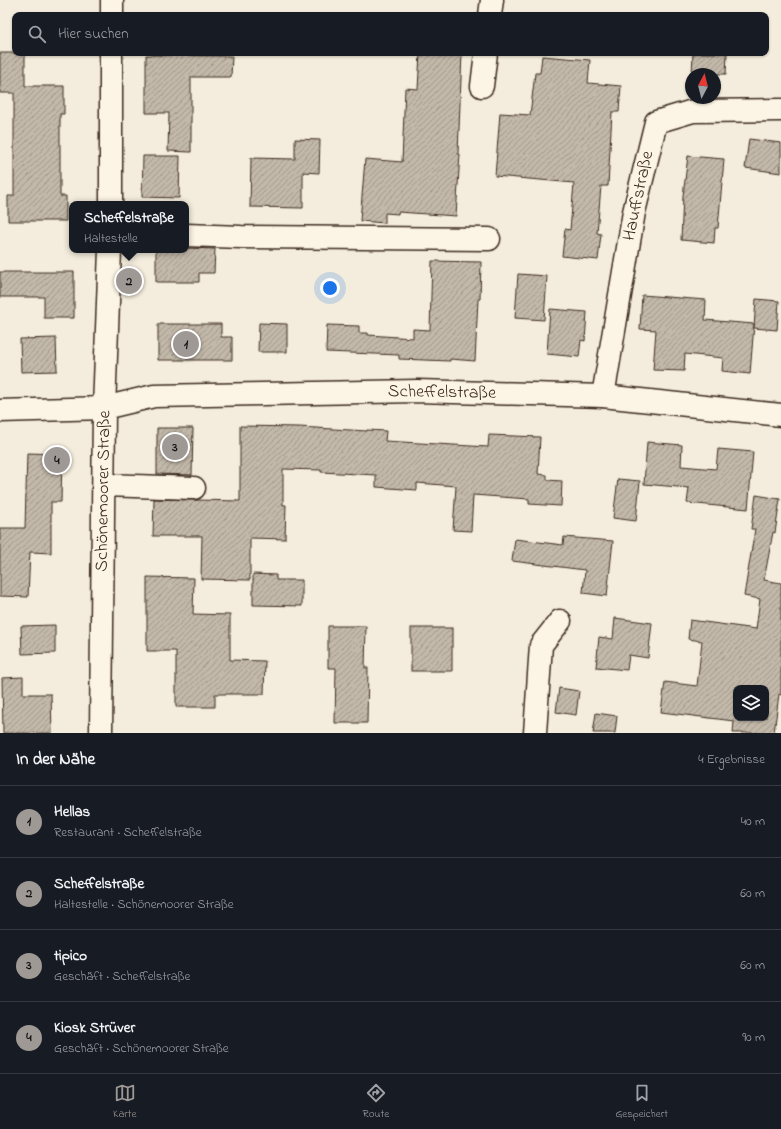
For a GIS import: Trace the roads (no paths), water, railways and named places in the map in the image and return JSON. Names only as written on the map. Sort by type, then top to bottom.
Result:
[{"type":"street","points":[[112,0],[112,12]]},
{"type":"street","points":[[490,12],[492,0]]},
{"type":"street","points":[[111,201],[112,56]]},
{"type":"street","points":[[482,86],[486,56]]},
{"type":"street","name":"Hauffstraße","points":[[603,396],[634,212],[656,122],[694,111],[781,110]]},
{"type":"street","points":[[189,235],[241,237],[488,239]]},
{"type":"street","name":"Schönemoorer Straße","points":[[101,733],[104,408],[110,253]]},
{"type":"street","name":"Scheffelstraße","points":[[0,411],[104,408],[154,396],[417,391],[603,396],[781,415]]},
{"type":"street","points":[[104,485],[194,488]]},
{"type":"street","points":[[535,733],[542,645],[560,621]]},
{"type":"place","name":"Scheffelstraße","points":[[129,281]]},
{"type":"place","name":"Hellas","points":[[186,344]]},
{"type":"place","name":"tipico","points":[[175,447]]},
{"type":"place","name":"Kiosk Strüver","points":[[57,460]]}]
